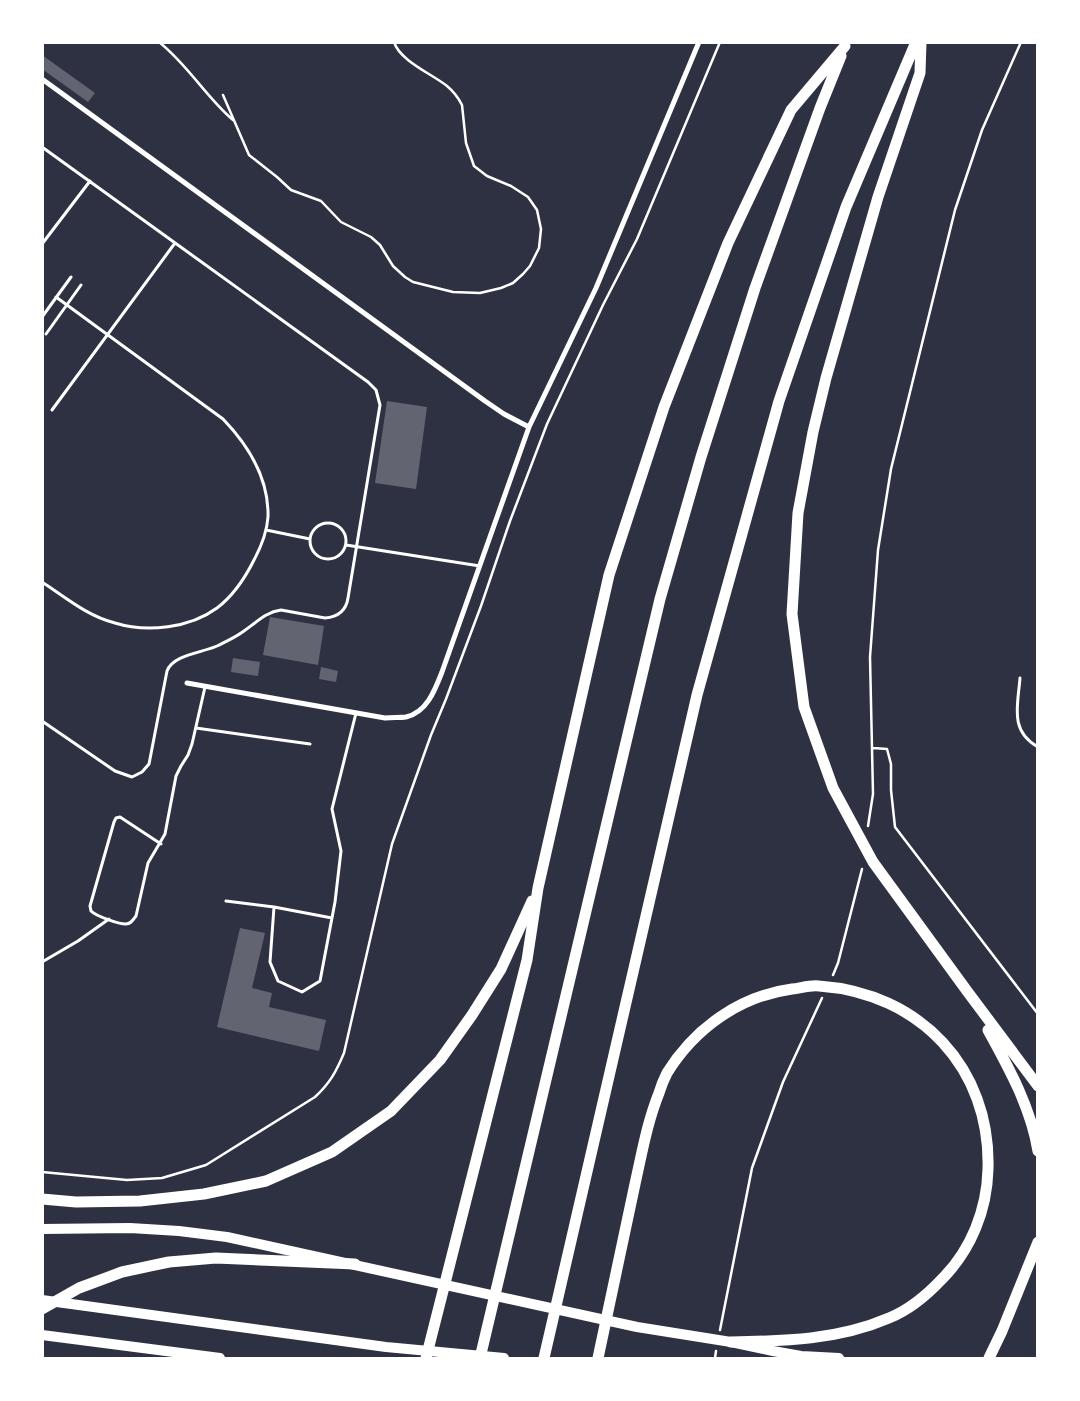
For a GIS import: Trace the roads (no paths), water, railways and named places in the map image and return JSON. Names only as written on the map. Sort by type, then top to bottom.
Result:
[{"type":"highway","points":[[544,1358],[697,695],[779,401],[846,207],[916,42]]},
{"type":"highway","points":[[921,42],[920,72],[878,198],[813,432],[798,513],[792,614],[804,707],[833,788],[873,862],[966,991],[1038,1086]]},
{"type":"highway","points":[[426,1358],[527,960],[538,888],[609,575],[664,407],[728,243],[792,110],[846,44]]},
{"type":"highway","points":[[480,1358],[660,599],[701,457],[755,288],[820,108],[846,44]]},
{"type":"highway","points":[[42,1199],[76,1202],[140,1201],[204,1194],[266,1181],[332,1152],[390,1112],[440,1060],[472,1015],[501,969],[538,888]]},
{"type":"highway","points":[[598,1358],[650,1117],[666,1074],[693,1038],[729,1010],[771,992],[817,986],[859,992],[899,1008],[934,1033],[962,1066],[980,1105],[989,1147],[988,1189],[976,1230],[950,1272],[926,1296],[890,1318],[843,1333],[794,1341],[731,1342]]},
{"type":"highway","points":[[966,991],[1003,1056],[1026,1106],[1038,1151]]},
{"type":"highway","points":[[989,1358],[1038,1242]]},
{"type":"highway","points":[[42,1309],[79,1288],[122,1272],[178,1261],[216,1258],[355,1264]]},
{"type":"main road","points":[[42,1229],[130,1228],[227,1236],[636,1326],[801,1356],[839,1358]]},
{"type":"main road","points":[[42,1300],[386,1347],[504,1358]]},
{"type":"main road","points":[[42,1335],[220,1358]]},
{"type":"street","points":[[187,683],[386,718],[406,717],[417,713],[427,703],[435,690],[528,427],[596,288],[699,42]]},
{"type":"street","points":[[42,79],[485,401],[528,427]]},
{"type":"lane","points":[[42,147],[368,382],[376,390],[380,405],[345,608],[337,615],[325,618],[274,610],[230,640],[201,653],[180,657],[171,662],[167,671],[150,759],[146,768],[137,775],[127,776],[115,772],[42,721]]},
{"type":"lane","points":[[42,244],[90,181]]},
{"type":"lane","points":[[52,410],[175,243]]},
{"type":"lane","points":[[42,317],[71,277]]},
{"type":"lane","points":[[46,334],[81,285]]},
{"type":"lane","points":[[42,582],[89,613],[116,624],[137,627],[174,626],[203,616],[217,608],[229,597],[250,569],[258,554],[268,518],[264,487],[253,458],[223,419],[56,298]]},
{"type":"lane","points":[[326,523],[333,523],[343,530],[346,536],[346,545],[341,554],[336,557],[324,558],[313,551],[310,539],[315,528],[326,523]]},
{"type":"lane","points":[[266,530],[310,539]]},
{"type":"lane","points":[[346,545],[480,566]]},
{"type":"lane","points":[[1020,678],[1017,720],[1022,734],[1027,740],[1038,747]]},
{"type":"lane","points":[[160,844],[120,817],[116,818],[90,911],[95,915],[127,924],[136,916],[148,863],[160,844],[164,834],[176,776],[188,755],[205,687]]},
{"type":"lane","points":[[274,906],[270,962],[278,981],[302,992],[320,981],[342,851],[332,809],[356,712]]},
{"type":"lane","points":[[196,728],[310,744]]},
{"type":"lane","points":[[226,901],[274,906],[332,918]]},
{"type":"lane","points":[[42,962],[110,919]]}]
